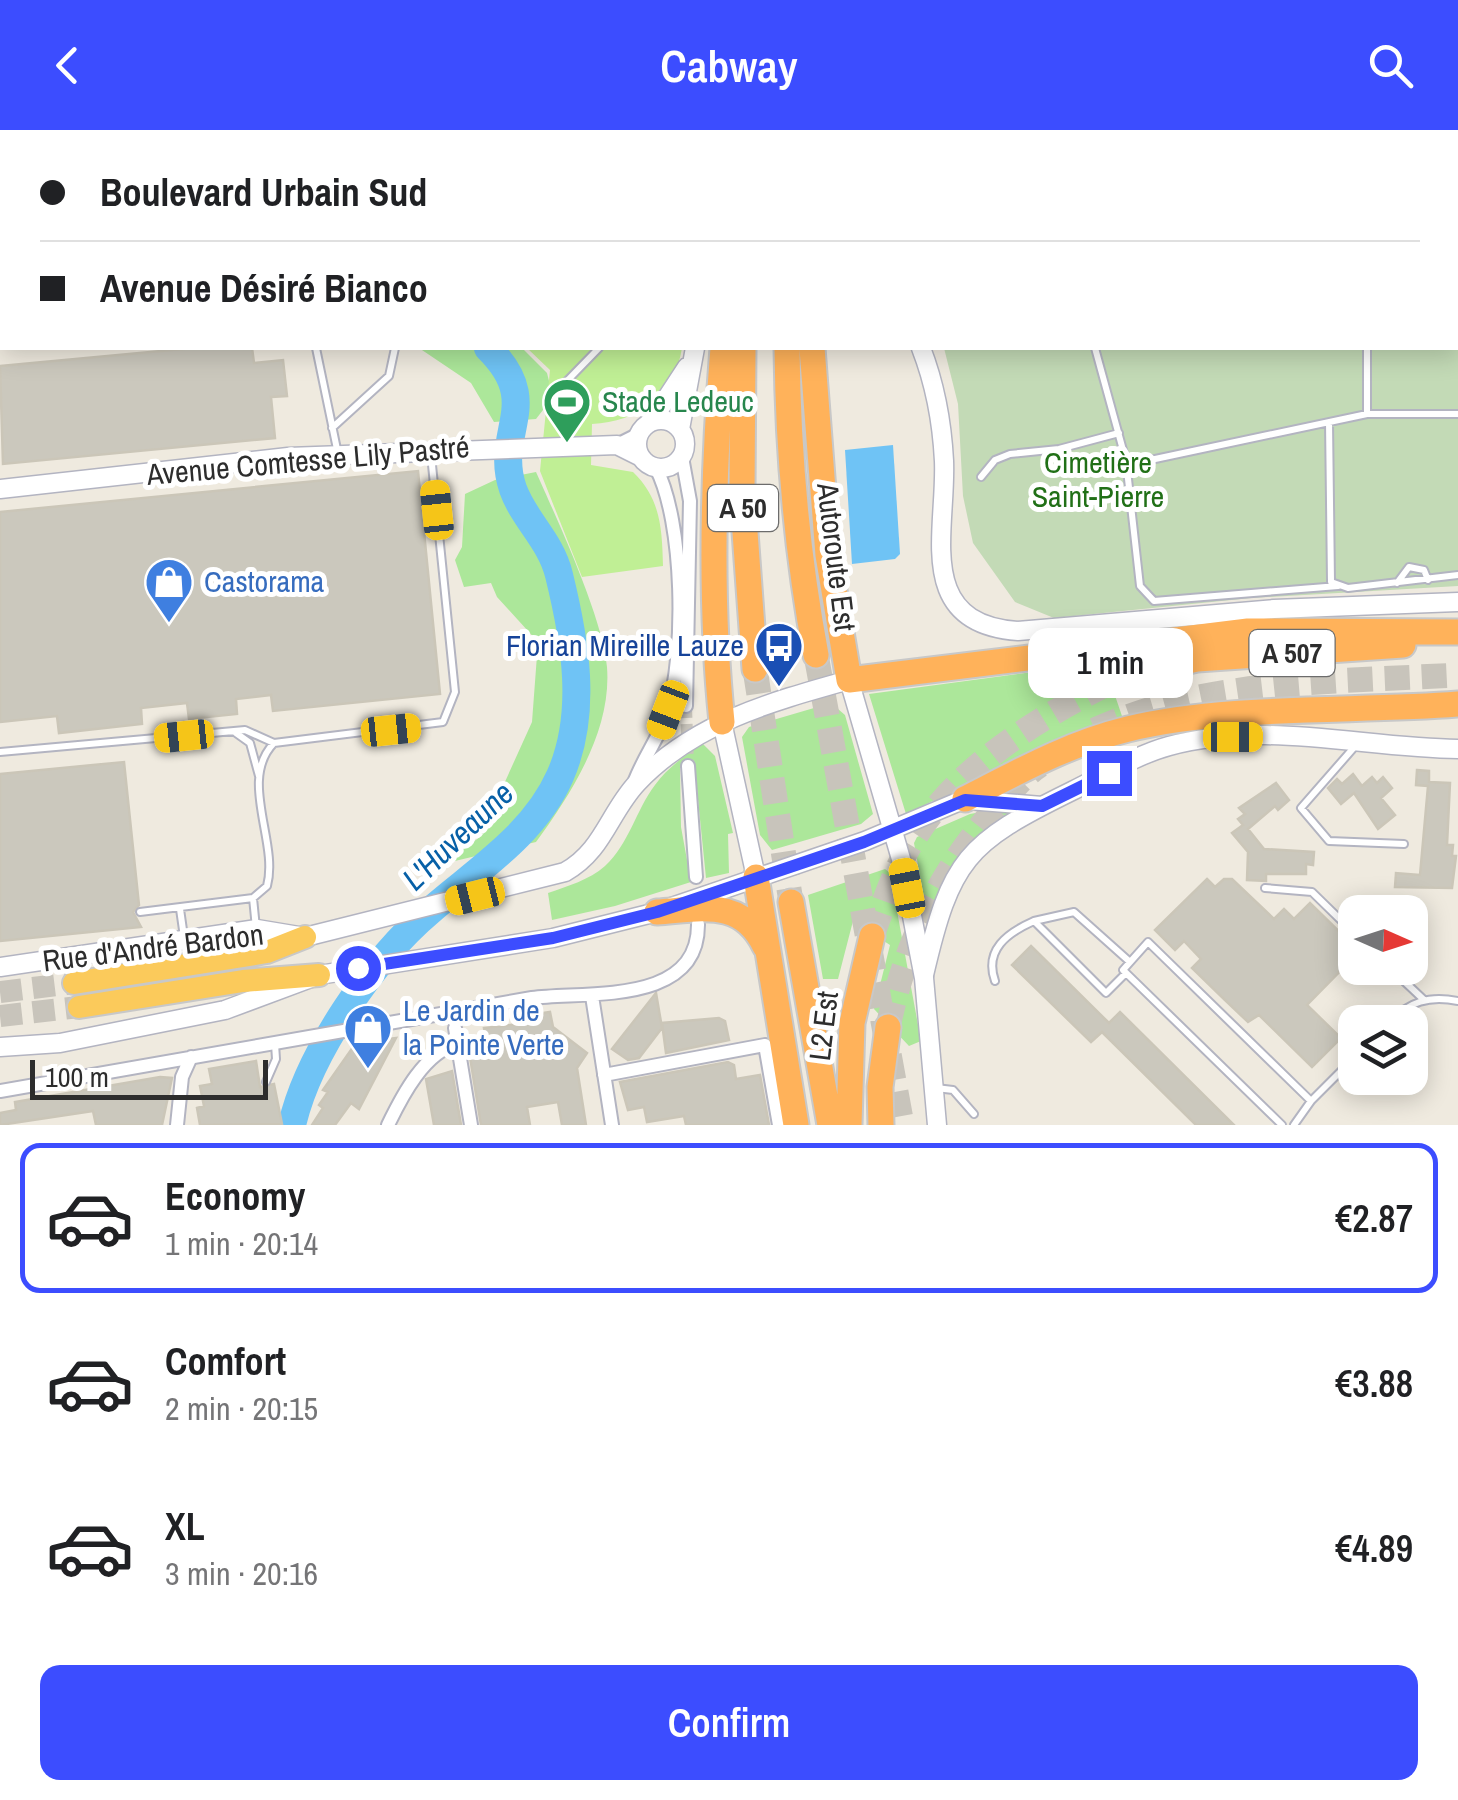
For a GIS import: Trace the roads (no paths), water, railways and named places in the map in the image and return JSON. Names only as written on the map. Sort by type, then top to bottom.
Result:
[{"type":"highway","points":[[722,722],[714,546],[723,350]]},
{"type":"highway","name":"A 50","points":[[743,350],[742,490],[755,668]]},
{"type":"highway","name":"Autoroute Est","points":[[787,350],[791,456],[804,590],[816,655]]},
{"type":"highway","points":[[812,350],[828,555],[848,680],[1248,631],[1458,632]]},
{"type":"highway","name":"A 507","points":[[1127,674],[1197,659],[1458,641]]},
{"type":"highway","points":[[965,800],[1068,748],[1128,729],[1186,720],[1458,704]]},
{"type":"highway","points":[[756,877],[796,1125]]},
{"type":"highway","points":[[792,902],[830,1125]]},
{"type":"highway","points":[[657,912],[732,910],[750,922],[770,957]]},
{"type":"highway","name":"L2 Est","points":[[849,1125],[852,1023],[872,936]]},
{"type":"highway","points":[[74,983],[267,952],[305,937]]},
{"type":"highway","points":[[80,1008],[243,981],[320,975]]},
{"type":"highway","points":[[881,1125],[880,1087],[888,1027]]},
{"type":"main road","points":[[922,350],[939,411],[944,464],[939,562],[946,584],[973,618],[992,629],[1274,609],[1458,602]]},
{"type":"main road","points":[[645,428],[666,420],[680,428],[685,438],[682,457],[666,468],[648,462],[645,428],[694,352]]},
{"type":"main road","points":[[680,428],[694,352]]},
{"type":"main road","name":"Avenue Comtesse Lily Pastré","points":[[0,489],[138,476],[174,468],[479,446],[617,445],[648,462]]},
{"type":"main road","name":"Rue d'André Bardon","points":[[0,967],[256,930],[305,937],[544,878],[580,864],[593,852],[633,787],[678,744],[722,722],[848,680]]},
{"type":"main road","points":[[848,680],[892,831],[924,978],[937,1125]]},
{"type":"main road","points":[[722,722],[756,877]]},
{"type":"main road","points":[[924,978],[939,911],[971,854],[985,838],[1166,746],[1233,737],[1360,739],[1406,748],[1458,749]]},
{"type":"main road","points":[[0,1046],[60,1043],[225,1010],[320,975],[553,938],[657,912],[892,831],[965,800],[1042,806]]},
{"type":"street","name":"Avenue Comtesse Lily Pastré","points":[[617,445],[645,428]]},
{"type":"street","points":[[682,457],[690,501],[686,706]]},
{"type":"street","points":[[633,787],[668,710],[674,678],[678,546],[670,499],[648,462]]},
{"type":"street","points":[[688,766],[696,877]]},
{"type":"street","points":[[0,1091],[532,998],[579,992],[592,996],[673,978],[694,953],[698,924]]},
{"type":"street","points":[[592,996],[612,1125]]},
{"type":"street","points":[[455,1028],[470,1125]]},
{"type":"street","points":[[388,1125],[426,1065],[443,1048],[458,1044]]},
{"type":"street","points":[[604,1075],[765,1045],[779,1125]]},
{"type":"street","points":[[178,1125],[182,1076],[191,1057]]},
{"type":"lane","points":[[316,350],[338,455]]},
{"type":"lane","points":[[332,428],[390,376],[395,350]]},
{"type":"lane","points":[[566,382],[597,350]]},
{"type":"lane","points":[[1095,350],[1126,461],[1140,586],[1154,600],[1398,583],[1458,575]]},
{"type":"lane","points":[[1367,350],[1367,414]]},
{"type":"lane","points":[[1126,461],[1152,460],[1367,414],[1458,414]]},
{"type":"lane","points":[[1329,422],[1328,574],[1338,586]]},
{"type":"lane","points":[[982,477],[995,460],[1010,454],[1059,449],[1119,432]]},
{"type":"lane","points":[[0,752],[234,731],[257,733],[274,743],[443,722],[454,692],[431,448]]},
{"type":"lane","points":[[1398,583],[1410,567],[1424,570],[1428,580]]},
{"type":"lane","points":[[140,912],[253,898],[260,895],[269,878],[259,777],[250,743],[234,731]]},
{"type":"lane","points":[[1360,739],[1300,808],[1328,841],[1404,844]]},
{"type":"lane","points":[[259,777],[262,759],[274,743]]},
{"type":"lane","points":[[1265,888],[1312,892],[1338,917]]},
{"type":"lane","points":[[253,898],[256,930]]},
{"type":"lane","points":[[180,908],[184,940]]},
{"type":"lane","points":[[995,982],[990,966],[995,950],[1018,928],[1074,912],[1130,962]]},
{"type":"lane","points":[[1034,921],[1106,992],[1126,973]]},
{"type":"lane","points":[[1282,1125],[1123,969],[1148,942],[1310,1101]]},
{"type":"lane","points":[[1408,985],[1423,999]]},
{"type":"lane","points":[[1409,1005],[1423,999],[1458,1001]]},
{"type":"lane","points":[[266,1082],[276,1059],[275,1044]]},
{"type":"lane","points":[[1294,1125],[1310,1101],[1338,1074]]},
{"type":"lane","points":[[933,1087],[952,1090],[974,1114]]},
{"type":"water","points":[[893,445],[900,554],[895,559],[852,564],[845,450]]},
{"type":"waterway","name":"L'Huveaune","points":[[292,1125],[312,1068],[366,981],[409,931],[520,834],[549,797],[569,752],[576,702],[570,625],[555,563],[513,489],[509,450],[516,402],[505,368],[490,350]]},
{"type":"tunnel","points":[[816,655],[902,1125]]},
{"type":"tunnel","points":[[755,669],[791,902]]},
{"type":"tunnel","points":[[872,936],[908,849],[957,785],[1038,722],[1127,674]]},
{"type":"tunnel","points":[[1095,730],[1138,713],[1227,692],[1319,682],[1458,675]]},
{"type":"tunnel","points":[[686,706],[688,766]]},
{"type":"tunnel","points":[[888,1027],[904,966],[942,883],[996,808],[1040,765]]},
{"type":"tunnel","points":[[0,992],[74,983]]},
{"type":"tunnel","points":[[0,1016],[79,1007]]},
{"type":"place","name":"Stade Ledeuc","points":[[567,444]]},
{"type":"place","name":"Castorama","points":[[169,624]]},
{"type":"place","name":"Florian Mireille Lauze","points":[[779,688]]},
{"type":"place","name":"Le Jardin de la Pointe Verte","points":[[368,1070]]},
{"type":"park label","name":"Cimetière Saint-Pierre","points":[[1098,480]]}]
